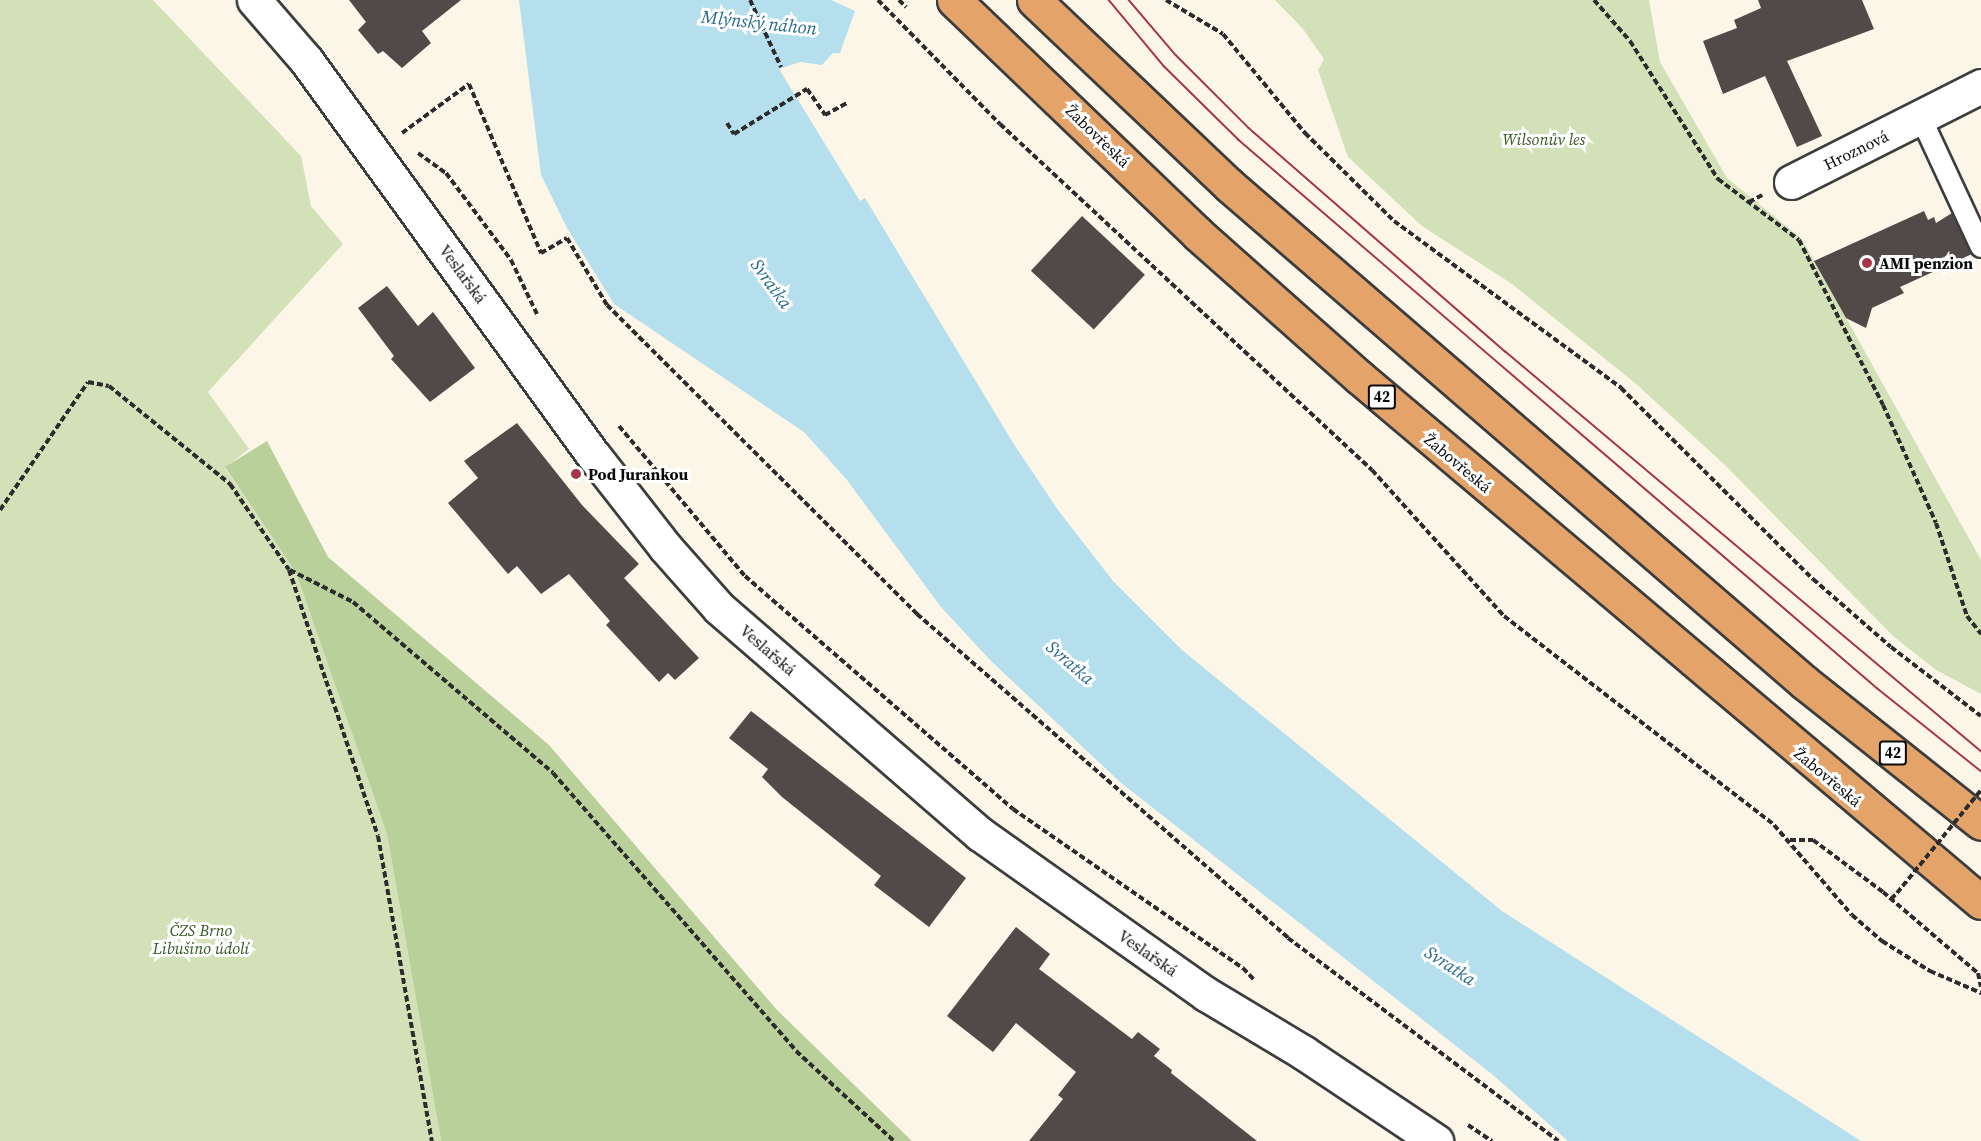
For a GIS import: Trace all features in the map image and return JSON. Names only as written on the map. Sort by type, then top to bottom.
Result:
[{"type":"highway","name":"Žabovřeská","points":[[954,0],[1199,235],[1359,377],[1981,902]]},
{"type":"highway","name":"42","points":[[1034,0],[1230,186],[1804,682],[1981,823]]},
{"type":"street","name":"Veslařská","points":[[254,0],[306,60],[594,456],[665,547],[719,608],[980,834],[1206,994],[1304,1053],[1436,1141]]},
{"type":"street","name":"Hroznová","points":[[1791,182],[1981,86]]},
{"type":"lane","points":[[1921,118],[1981,247]]},
{"type":"path","points":[[750,0],[781,67]]},
{"type":"path","points":[[878,0],[1000,124],[1372,470],[1504,616],[1789,840],[1852,915],[1882,941],[1930,972],[1981,993]]},
{"type":"path","points":[[899,0],[906,7]]},
{"type":"path","points":[[1166,0],[1223,34],[1305,134],[1394,221],[1621,388],[1813,579],[1891,647],[1981,716]]},
{"type":"path","points":[[1594,0],[1630,41],[1718,179],[1799,240],[1883,405],[1936,523],[1967,616],[1981,634]]},
{"type":"path","points":[[405,143],[397,137],[469,84],[541,253],[567,238],[607,305],[917,614],[1288,938],[1558,1141]]},
{"type":"path","points":[[727,123],[734,134],[807,89],[825,115],[848,102]]},
{"type":"path","points":[[413,149],[446,173],[472,208],[510,260],[540,321]]},
{"type":"path","points":[[0,510],[88,382],[109,386],[230,484],[289,570],[378,836],[432,1141]]},
{"type":"path","points":[[615,422],[745,576],[772,600],[1013,809],[1243,968],[1257,983]]},
{"type":"path","points":[[289,570],[353,602],[554,773],[796,1051],[894,1141]]},
{"type":"path","points":[[1891,899],[1981,790]]},
{"type":"path","points":[[1789,840],[1814,840],[1891,899],[1978,973],[1981,987]]},
{"type":"path","points":[[1463,1122],[1492,1141]]},
{"type":"green space","name":"ČZS Brno Libušino údolí","points":[[0,0],[153,0],[301,156],[311,206],[343,244],[208,392],[249,449],[225,468],[296,573],[387,834],[441,1141],[0,1141]]},
{"type":"green space","name":"Wilsonův les","points":[[1275,0],[1649,0],[1660,62],[1727,178],[1802,239],[1981,560],[1981,694],[1936,670],[1893,636],[1725,465],[1635,383],[1512,284],[1422,226],[1348,157],[1318,70],[1324,59],[1303,29]]},
{"type":"green space","points":[[267,441],[328,557],[549,745],[777,1010],[912,1141],[441,1141],[387,834],[296,573],[225,467]]},
{"type":"water","points":[[519,0],[831,0],[855,11],[840,53],[833,53],[822,65],[800,62],[779,69],[860,201],[865,198],[1015,446],[1058,510],[1113,581],[1182,650],[1502,911],[1861,1141],[1568,1141],[1493,1075],[1120,782],[991,661],[941,607],[847,480],[804,432],[614,304],[567,228],[541,175]]},
{"type":"building","points":[[349,0],[461,0],[422,31],[431,43],[402,68],[383,51],[378,54],[358,30],[366,22]]},
{"type":"building","points":[[1758,0],[1862,0],[1874,29],[1787,61],[1822,136],[1797,147],[1765,76],[1723,94],[1703,41],[1737,28],[1734,20],[1761,8]]},
{"type":"building","points":[[1924,211],[1928,220],[1934,217],[1936,223],[1952,213],[1972,254],[1900,287],[1904,293],[1872,308],[1866,328],[1846,318],[1814,261]]},
{"type":"building","points":[[1082,216],[1145,275],[1094,330],[1031,271]]},
{"type":"building","points":[[387,286],[418,326],[433,312],[475,368],[430,402],[391,359],[394,356],[358,308]]},
{"type":"building","points":[[517,423],[582,505],[639,564],[624,578],[699,658],[675,680],[668,673],[659,682],[606,625],[610,621],[569,574],[541,594],[517,566],[508,574],[448,503],[478,478],[464,461]]},
{"type":"building","points":[[751,711],[966,878],[929,927],[874,885],[881,876],[782,797],[762,777],[768,769],[729,738]]},
{"type":"building","points":[[1016,927],[1050,954],[1039,969],[1132,1039],[1138,1032],[1160,1049],[1154,1056],[1172,1070],[1171,1073],[1257,1141],[1029,1141],[1063,1099],[1058,1095],[1076,1072],[1016,1023],[993,1052],[947,1016]]},
{"type":"tram line","points":[[1109,0],[1164,66],[1239,140],[1877,688],[1981,771]]},
{"type":"tram line","points":[[1129,0],[1176,55],[1249,128],[1505,351],[1981,751]]},
{"type":"place","name":"AMI penzion","points":[[1867,263]]},
{"type":"place","name":"Pod Jurankou","points":[[576,474]]},
{"type":"water label","name":"Mlýnský náhon","points":[[759,23]]},
{"type":"water label","name":"Svratka","points":[[771,284]]},
{"type":"water label","name":"Svratka","points":[[1070,663]]},
{"type":"water label","name":"Svratka","points":[[1450,966]]}]
